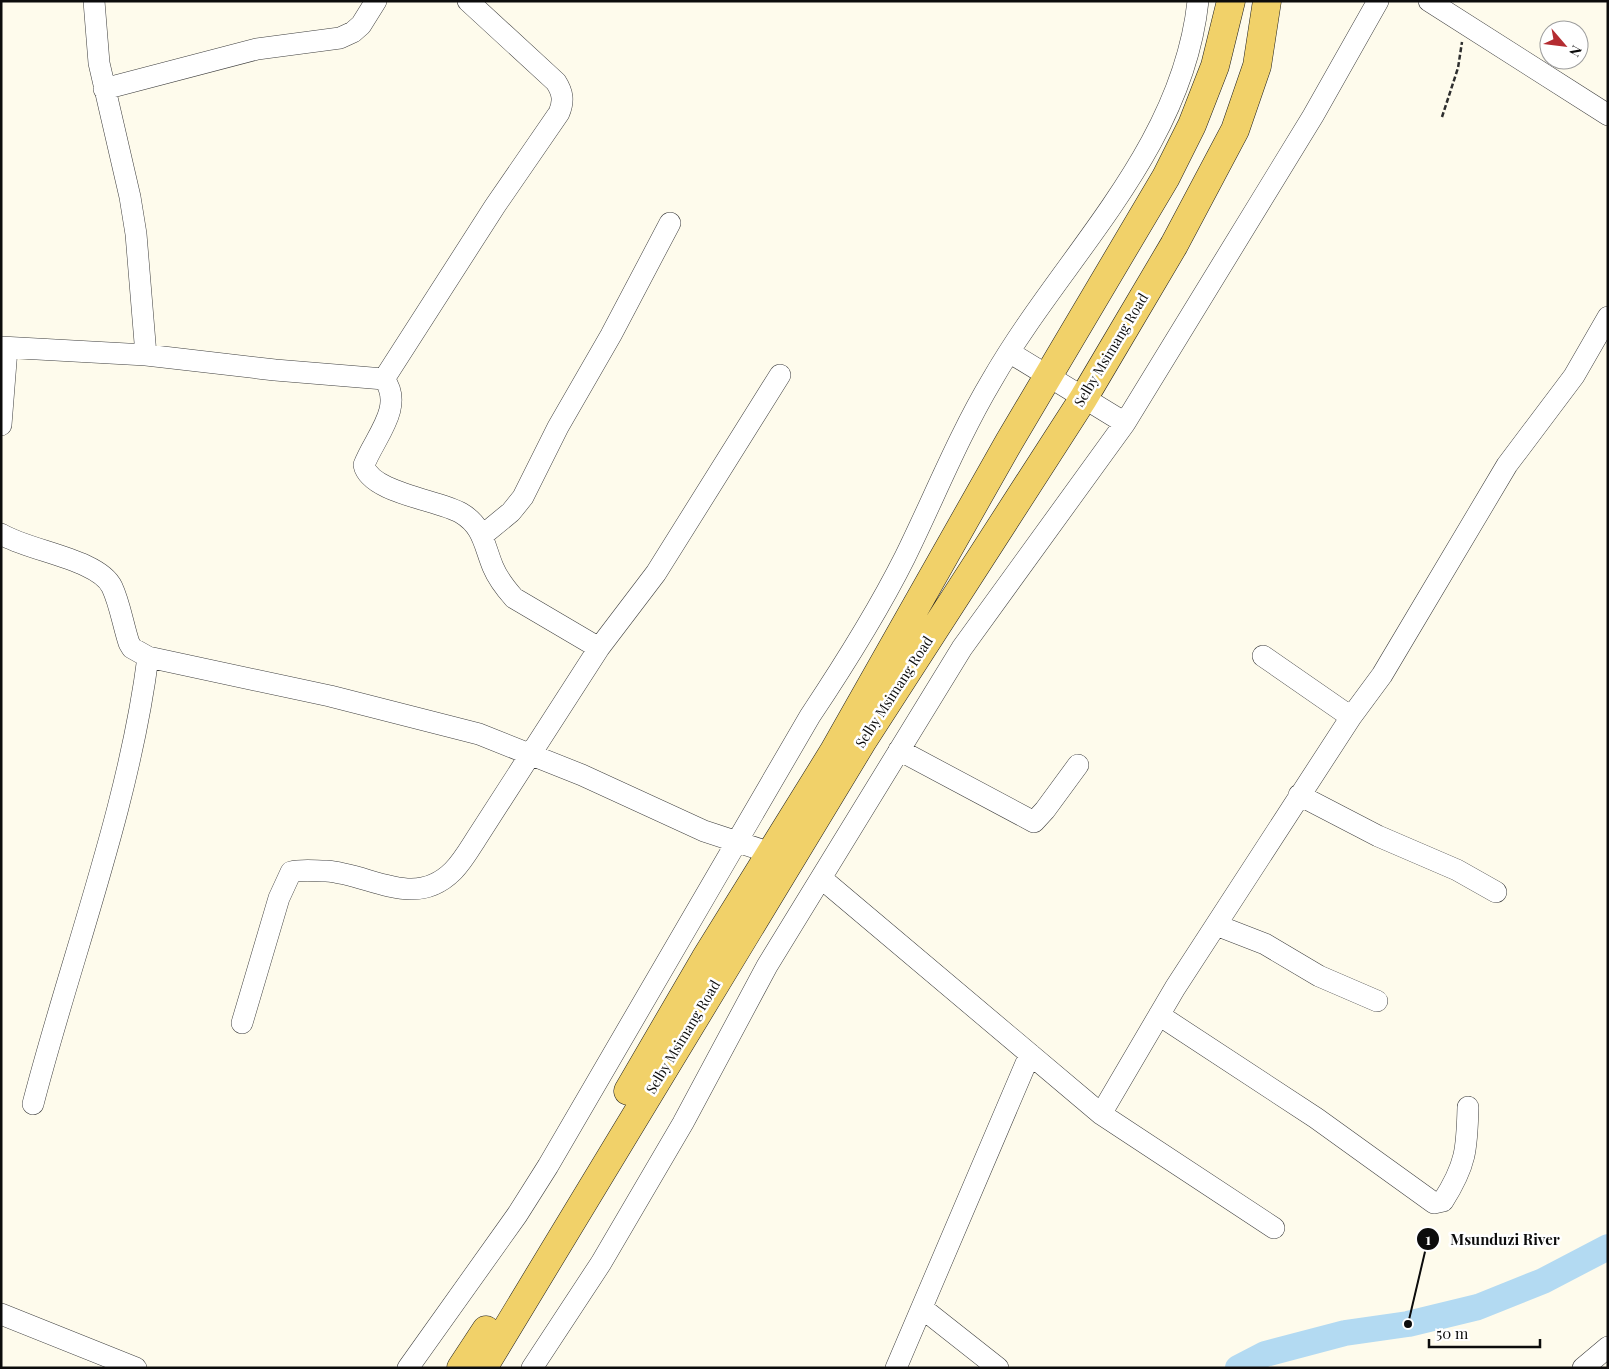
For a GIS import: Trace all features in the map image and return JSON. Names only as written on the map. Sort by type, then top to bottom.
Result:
[{"type":"main road","name":"Selby Msimang Road","points":[[460,1368],[496,1314],[704,959],[834,751],[1047,376],[1127,245],[1192,126],[1215,66],[1231,1]]},
{"type":"main road","name":"Selby Msimang Road","points":[[483,1368],[862,742],[1083,398],[1174,245],[1235,130],[1257,66],[1267,1]]},
{"type":"street","points":[[94,1],[99,63],[134,225],[146,355]]},
{"type":"street","points":[[104,88],[257,50],[340,38],[353,32],[376,1]]},
{"type":"street","points":[[384,379],[495,206],[559,113],[563,104],[563,95],[556,82],[468,1]]},
{"type":"street","points":[[408,1368],[517,1215],[738,843],[810,716],[859,641],[904,560],[976,409],[1037,309],[1125,187],[1158,131],[1181,74],[1192,36],[1198,1]]},
{"type":"street","points":[[532,1368],[601,1264],[683,1123],[767,966],[962,648],[1125,423],[1313,116],[1378,1]]},
{"type":"street","points":[[1429,1],[1608,115]]},
{"type":"street","points":[[483,535],[511,512],[523,497],[558,427],[611,335],[670,224]]},
{"type":"street","points":[[1101,1114],[1159,1015],[1299,795],[1351,717],[1382,675],[1508,465],[1574,376],[1608,316]]},
{"type":"street","points":[[1,425],[4,348],[146,355],[275,370],[384,379]]},
{"type":"street","points":[[1010,352],[1125,423]]},
{"type":"street","points":[[242,1023],[279,898],[291,872],[333,872],[408,890],[423,890],[437,884],[455,869],[532,754],[599,648],[656,573],[780,375]]},
{"type":"street","points":[[384,379],[392,393],[391,408],[367,458],[365,469],[373,478],[384,485],[460,512],[474,522],[483,535],[493,567],[506,589],[514,598],[599,648]]},
{"type":"street","points":[[1,534],[90,567],[105,576],[116,596],[129,643],[132,648],[148,657],[330,696],[479,734],[532,754],[704,831],[771,853]]},
{"type":"street","points":[[1263,656],[1351,717]]},
{"type":"street","points":[[33,1104],[113,821],[143,698],[148,657]]},
{"type":"street","points":[[900,750],[1034,822],[1078,765]]},
{"type":"street","points":[[1299,795],[1378,836],[1457,870],[1496,892]]},
{"type":"street","points":[[821,878],[1101,1114],[1274,1228]]},
{"type":"street","points":[[1216,925],[1265,944],[1319,976],[1377,1001]]},
{"type":"street","points":[[1159,1015],[1316,1118],[1434,1203],[1443,1201],[1462,1166],[1467,1138],[1468,1107]]},
{"type":"street","points":[[896,1368],[1030,1054]]},
{"type":"street","points":[[922,1308],[998,1368]]},
{"type":"street","points":[[1,1314],[136,1368]]},
{"type":"street","points":[[1583,1368],[1608,1347]]},
{"type":"path","points":[[1442,117],[1461,56],[1464,23]]},
{"type":"waterway","points":[[1238,1368],[1265,1354],[1345,1333],[1408,1324],[1478,1307],[1543,1281],[1608,1247]]},
{"type":"place","name":"Msunduzi River","points":[[1408,1324]]}]
